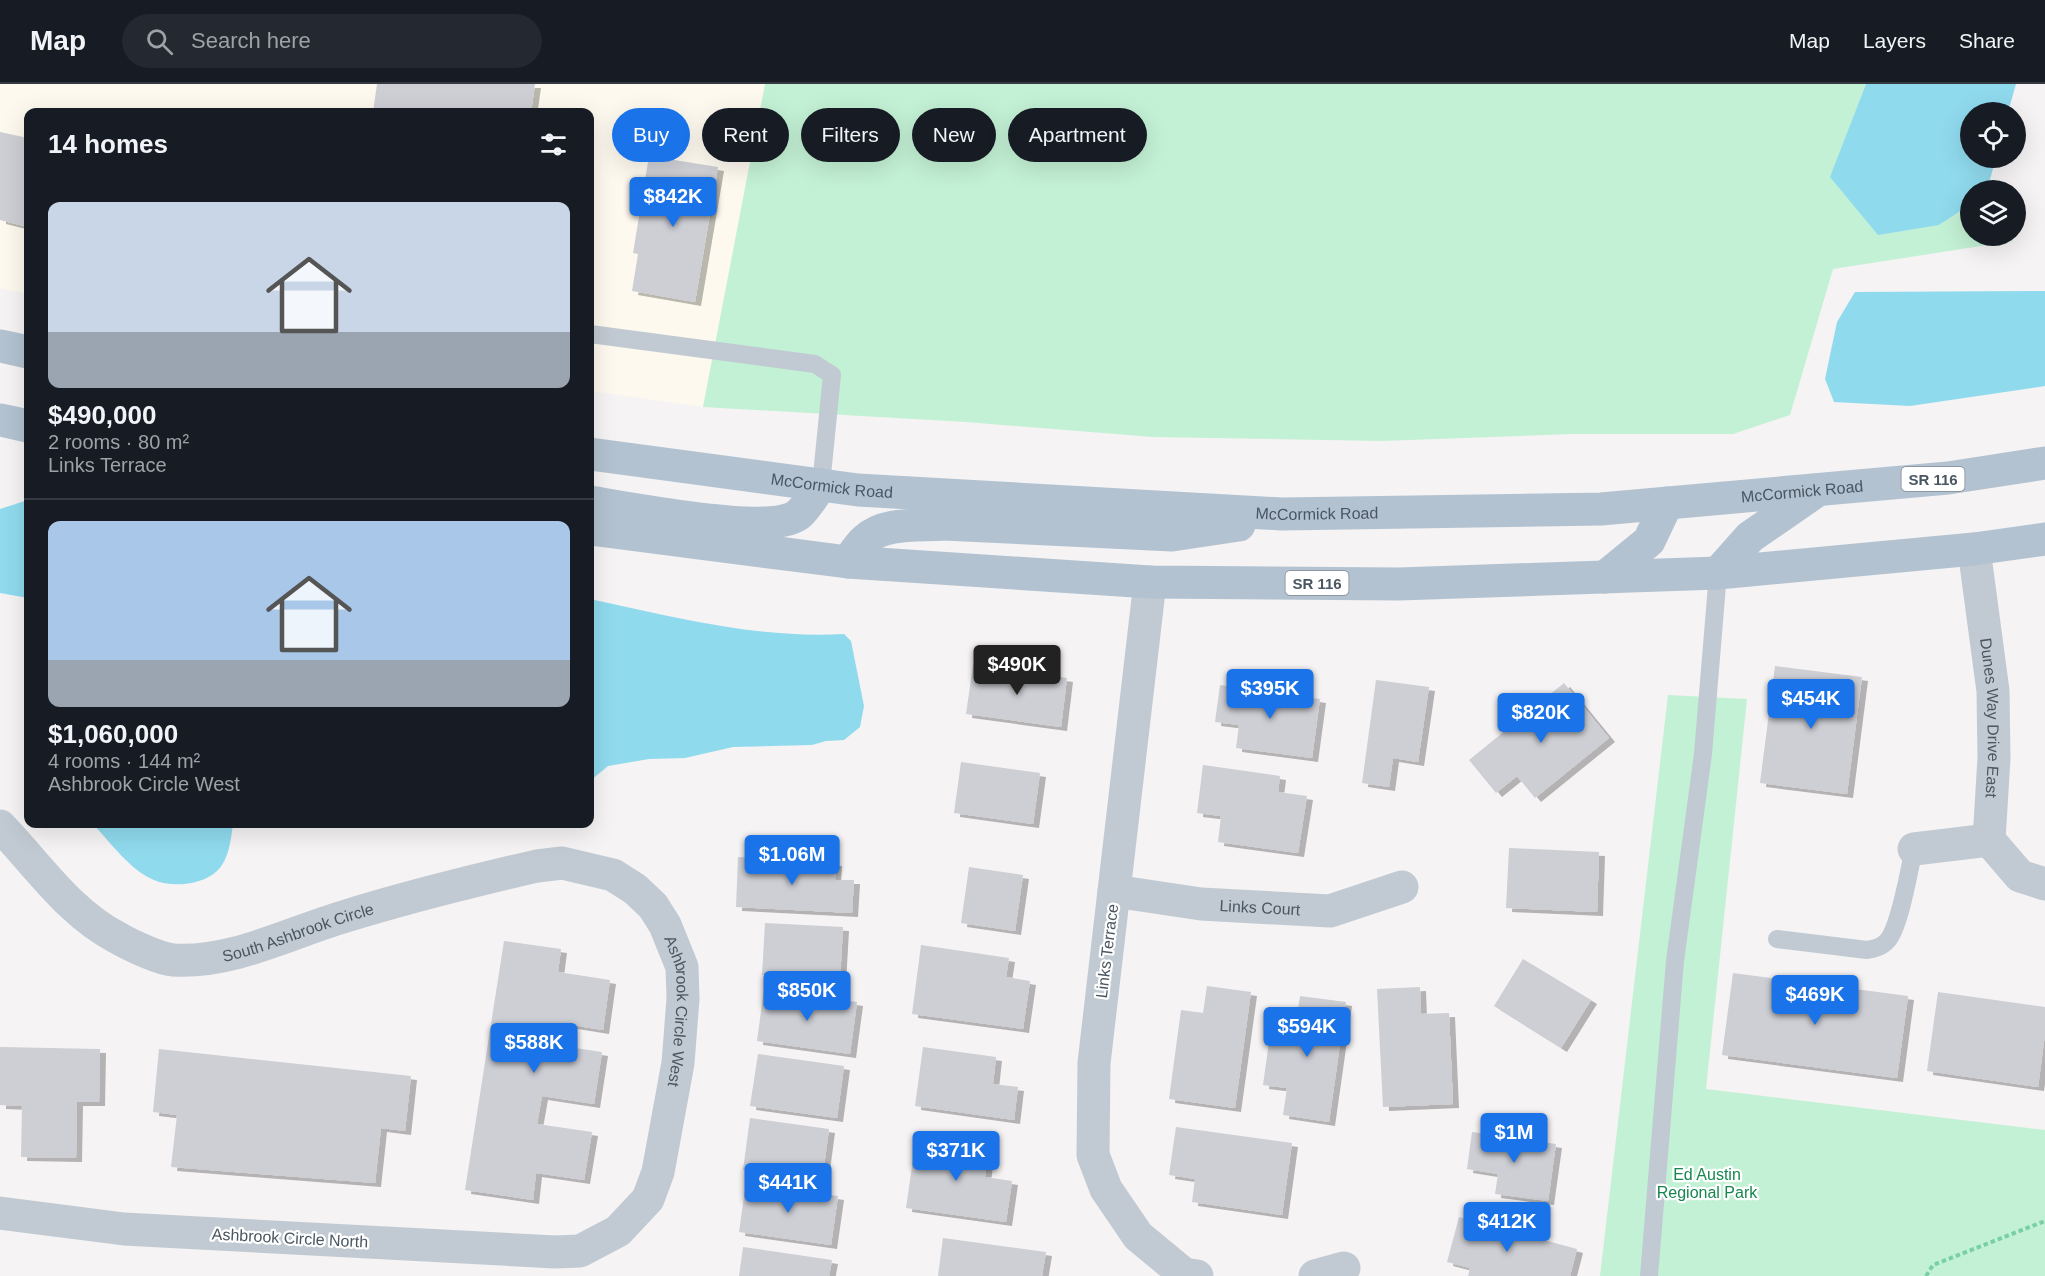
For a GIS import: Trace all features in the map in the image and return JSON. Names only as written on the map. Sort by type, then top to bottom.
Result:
[{"type":"main road","points":[[0,346],[24,351]]},
{"type":"main road","points":[[0,420],[24,425]]},
{"type":"main road","name":"McCormick Road","points":[[594,455],[858,490],[1282,514],[1601,509],[1948,478],[2045,463]]},
{"type":"main road","points":[[594,503],[752,524],[782,522],[799,514],[821,485]]},
{"type":"main road","points":[[1718,573],[1750,537],[1819,489]]},
{"type":"main road","points":[[1605,577],[1649,541],[1667,503]]},
{"type":"main road","points":[[848,562],[865,539],[880,530],[905,526],[943,524],[1172,535],[1224,530],[1282,514]]},
{"type":"main road","name":"SR 116","points":[[594,530],[848,562],[1150,582],[1399,584],[1718,573],[1974,549],[2045,538]]},
{"type":"street","name":"Dunes Way Drive East","points":[[1974,549],[1993,691],[1994,758],[1989,840]]},
{"type":"street","name":"Links Terrace","points":[[1150,582],[1094,1063],[1093,1155],[1106,1189],[1138,1236],[1184,1274],[1197,1276]]},
{"type":"street","name":"South Ashbrook Circle","points":[[0,826],[67,899],[96,924],[118,938],[170,960],[206,958],[245,950],[344,916],[537,866],[562,863],[613,875],[635,889]]},
{"type":"street","points":[[1914,849],[1989,840],[2032,880]]},
{"type":"street","name":"Links Court","points":[[1114,891],[1201,904],[1330,911],[1402,887]]},
{"type":"street","name":"Ashbrook Circle West","points":[[580,1251],[618,1231],[648,1199],[658,1172],[678,1063],[683,999],[682,967],[665,925],[653,906],[635,889]]},
{"type":"street","name":"Ashbrook Circle North","points":[[0,1213],[124,1229],[504,1250],[580,1251]]},
{"type":"lane","points":[[594,335],[815,364],[832,375],[821,485]]},
{"type":"lane","points":[[1648,1276],[1675,961],[1707,721],[1718,573]]},
{"type":"lane","points":[[1777,939],[1867,950],[1879,948],[1889,940],[1895,927],[1914,849]]},
{"type":"path","points":[[1926,1276],[1933,1265],[2045,1221]]},
{"type":"shaded area","points":[[0,84],[765,84],[760,108],[702,108],[702,162],[750,162],[703,407],[594,392],[594,108],[24,108],[24,293],[0,288]]},
{"type":"green space","points":[[765,84],[1866,84],[1831,177],[1939,225],[1960,211],[1960,246],[1981,246],[1833,269],[1790,415],[1733,434],[1571,434],[1382,441],[1153,437],[966,422],[703,407],[750,162],[789,162],[789,108],[760,108]]},
{"type":"green space","name":"Ed Austin Regional Park","points":[[1668,695],[1747,699],[1706,1089],[2045,1130],[2045,1276],[1600,1276]]},
{"type":"water","points":[[1866,84],[2016,84],[2011,102],[1960,102],[1960,168],[1993,168],[1990,180],[1960,180],[1960,211],[1939,225],[1878,235],[1830,177]]},
{"type":"water","points":[[2045,291],[2045,386],[1910,406],[1834,402],[1825,379],[1837,322],[1855,292]]},
{"type":"water","points":[[24,501],[24,597],[0,593],[0,509]]},
{"type":"water","points":[[594,600],[748,630],[812,635],[844,634],[851,641],[864,706],[860,727],[844,740],[812,745],[733,747],[685,758],[649,759],[608,766],[594,778]]},
{"type":"water","points":[[97,828],[232,828],[227,855],[217,871],[211,876],[187,884],[169,884],[154,880],[137,870]]},
{"type":"building","points":[[377,84],[535,84],[532,108],[374,108]]},
{"type":"building","points":[[0,132],[24,137],[24,226],[0,220]]},
{"type":"building","points":[[648,162],[687,162],[718,167],[695,302],[632,291],[638,254],[633,253]]},
{"type":"building","points":[[973,665],[1067,678],[1061,727],[966,714]]},
{"type":"building","points":[[1775,666],[1862,677],[1847,794],[1760,783]]},
{"type":"building","points":[[1376,680],[1429,687],[1418,762],[1393,758],[1389,787],[1362,783]]},
{"type":"building","points":[[1564,683],[1609,738],[1535,798],[1517,776],[1496,793],[1469,760]]},
{"type":"building","points":[[1220,685],[1320,699],[1312,758],[1236,748],[1239,725],[1215,722]]},
{"type":"building","points":[[961,762],[1040,773],[1033,824],[954,813]]},
{"type":"building","points":[[1203,765],[1280,776],[1278,792],[1307,796],[1298,853],[1218,842],[1221,816],[1197,813]]},
{"type":"building","points":[[1509,848],[1599,852],[1597,912],[1506,908]]},
{"type":"building","points":[[738,857],[836,862],[835,880],[854,880],[852,913],[736,907]]},
{"type":"building","points":[[969,867],[1023,875],[1015,931],[961,923]]},
{"type":"building","points":[[765,923],[843,927],[840,979],[762,975]]},
{"type":"building","points":[[504,941],[561,949],[558,972],[610,980],[603,1030],[553,1022],[549,1044],[602,1052],[594,1104],[542,1096],[537,1124],[592,1132],[584,1180],[536,1173],[533,1200],[465,1190]]},
{"type":"building","points":[[921,945],[1009,958],[1006,977],[1030,981],[1023,1029],[912,1014]]},
{"type":"building","points":[[1523,959],[1591,1000],[1561,1048],[1494,1006]]},
{"type":"building","points":[[1733,973],[1908,996],[1897,1078],[1722,1055]]},
{"type":"building","points":[[1207,986],[1251,992],[1235,1108],[1169,1099],[1181,1010],[1203,1013]]},
{"type":"building","points":[[1420,987],[1421,1014],[1449,1013],[1453,1104],[1383,1107],[1377,989]]},
{"type":"building","points":[[764,989],[857,1002],[850,1054],[757,1041]]},
{"type":"building","points":[[1938,992],[2045,1007],[2045,1034],[2038,1087],[1927,1071]]},
{"type":"building","points":[[1300,996],[1346,1002],[1329,1122],[1283,1115],[1287,1088],[1263,1085],[1272,1020],[1296,1024]]},
{"type":"building","points":[[0,1047],[100,1049],[99,1102],[77,1102],[76,1158],[21,1157],[22,1106],[0,1105]]},
{"type":"building","points":[[923,1047],[996,1057],[993,1084],[1018,1087],[1014,1120],[915,1106]]},
{"type":"building","points":[[159,1049],[411,1076],[405,1131],[381,1128],[375,1183],[171,1167],[177,1115],[153,1112]]},
{"type":"building","points":[[758,1054],[844,1066],[837,1118],[750,1106]]},
{"type":"building","points":[[750,1118],[829,1129],[822,1181],[743,1170]]},
{"type":"building","points":[[1176,1127],[1292,1143],[1282,1215],[1192,1202],[1195,1179],[1169,1175]]},
{"type":"building","points":[[1472,1132],[1556,1144],[1548,1201],[1495,1194],[1498,1174],[1467,1169]]},
{"type":"building","points":[[916,1139],[989,1149],[985,1177],[1012,1181],[1006,1222],[906,1208]]},
{"type":"building","points":[[746,1183],[838,1196],[831,1245],[739,1232]]},
{"type":"building","points":[[1459,1217],[1577,1249],[1570,1276],[1468,1276],[1470,1268],[1447,1262]]},
{"type":"building","points":[[943,1238],[1046,1252],[1042,1276],[938,1276]]},
{"type":"building","points":[[743,1247],[832,1260],[829,1276],[739,1276]]}]
